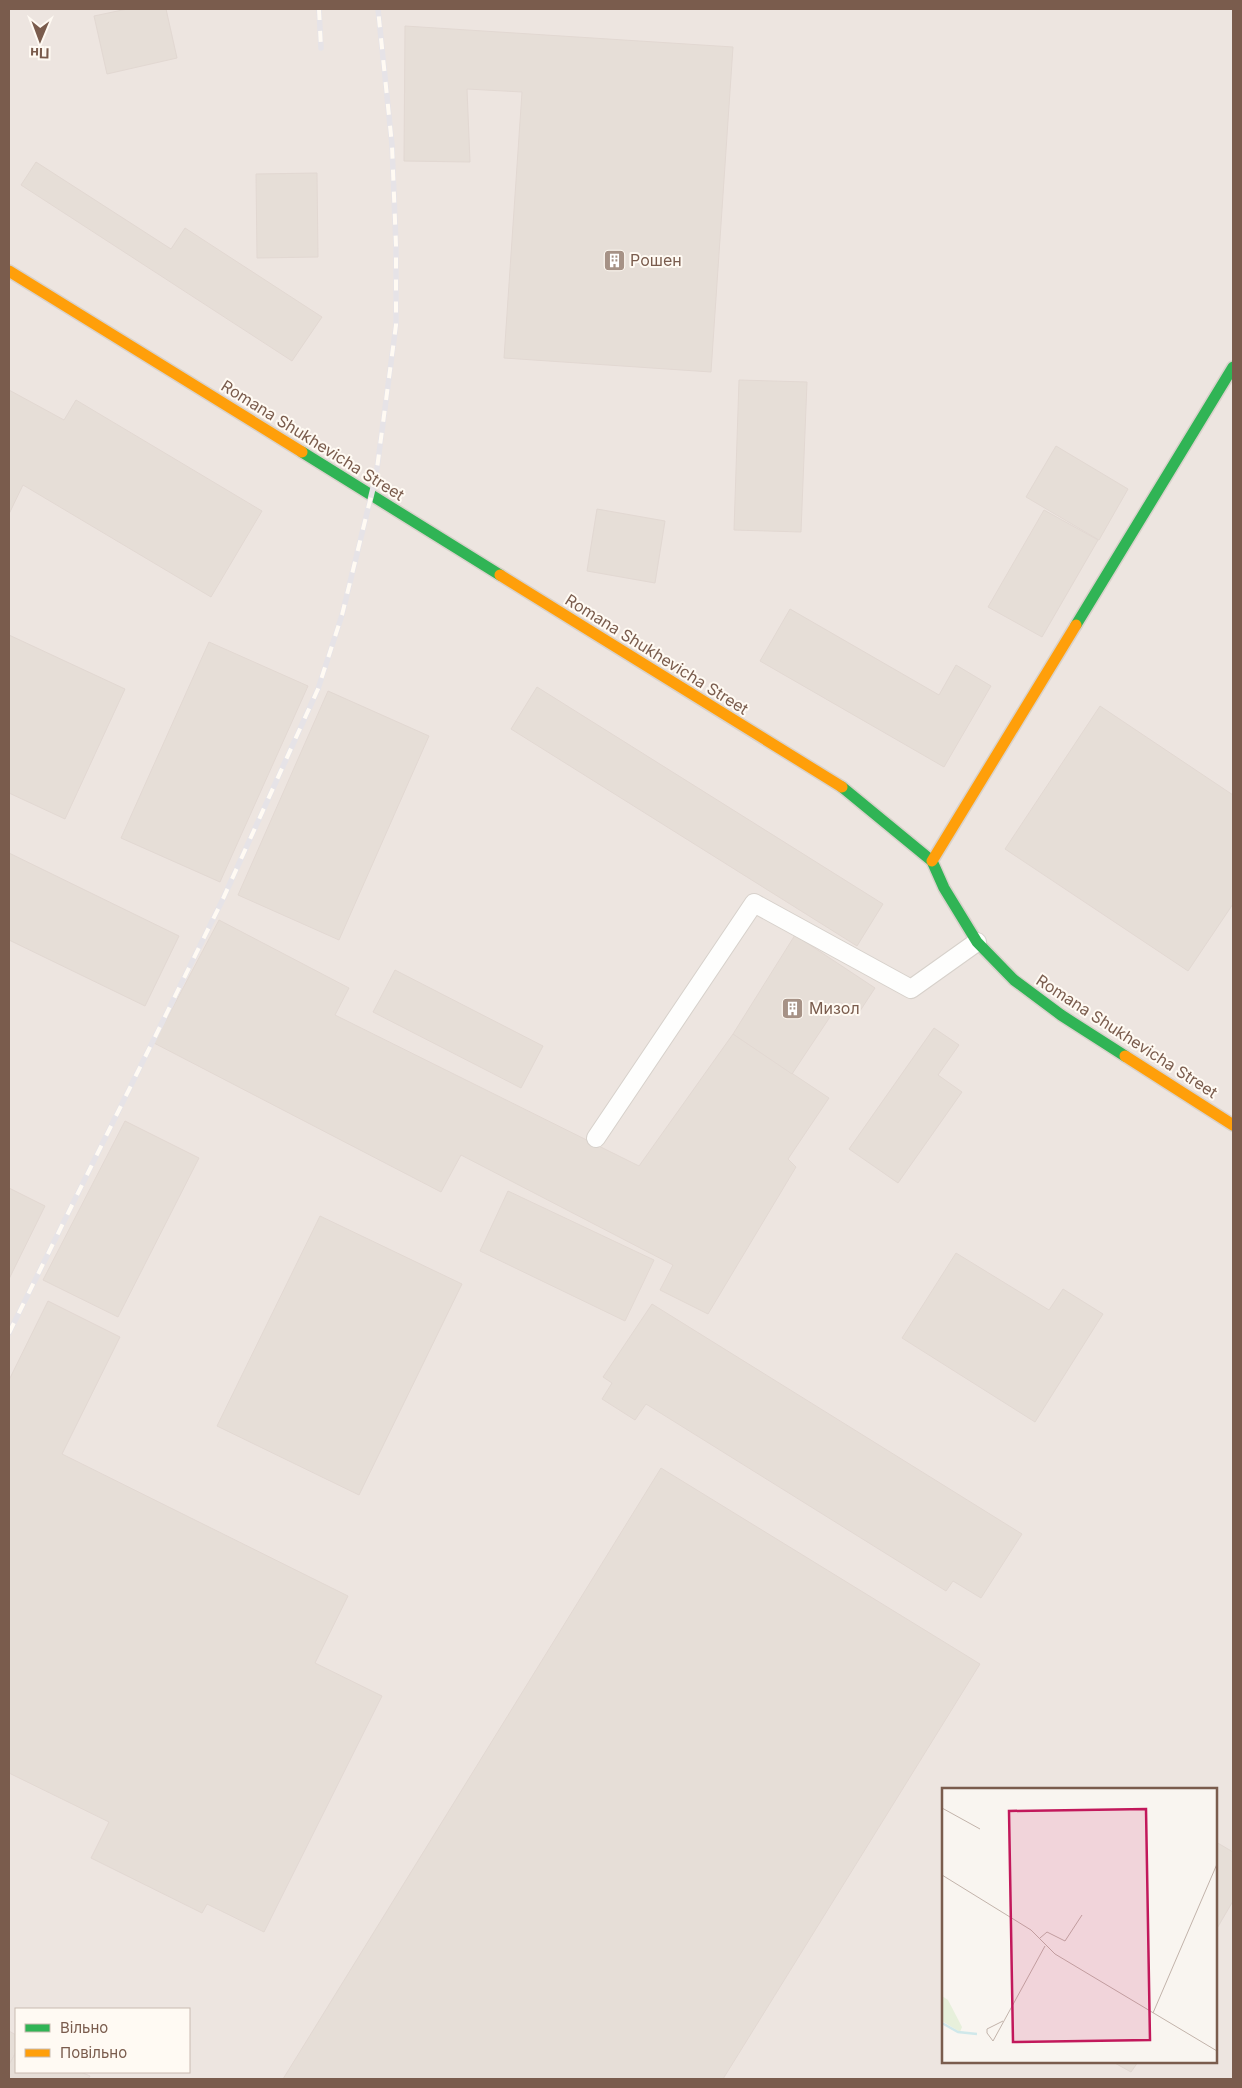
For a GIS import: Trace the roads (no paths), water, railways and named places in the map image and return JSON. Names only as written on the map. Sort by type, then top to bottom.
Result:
[{"type":"street","name":"Romana Shukhevicha Street","points":[[9,271],[844,788],[932,861],[944,888],[977,942],[1014,980],[1061,1015],[1233,1126]]},
{"type":"street","points":[[932,861],[1233,367]]},
{"type":"lane","points":[[596,1138],[754,903],[911,989],[977,942]]},
{"type":"railway","points":[[319,9],[321,48]]},
{"type":"railway","points":[[9,1333],[222,901],[318,689],[342,615],[376,476],[396,325],[396,246],[392,145],[378,9]]},
{"type":"place","name":"Рошен","points":[[614,260]]},
{"type":"place","name":"Мизол","points":[[793,1008]]}]
